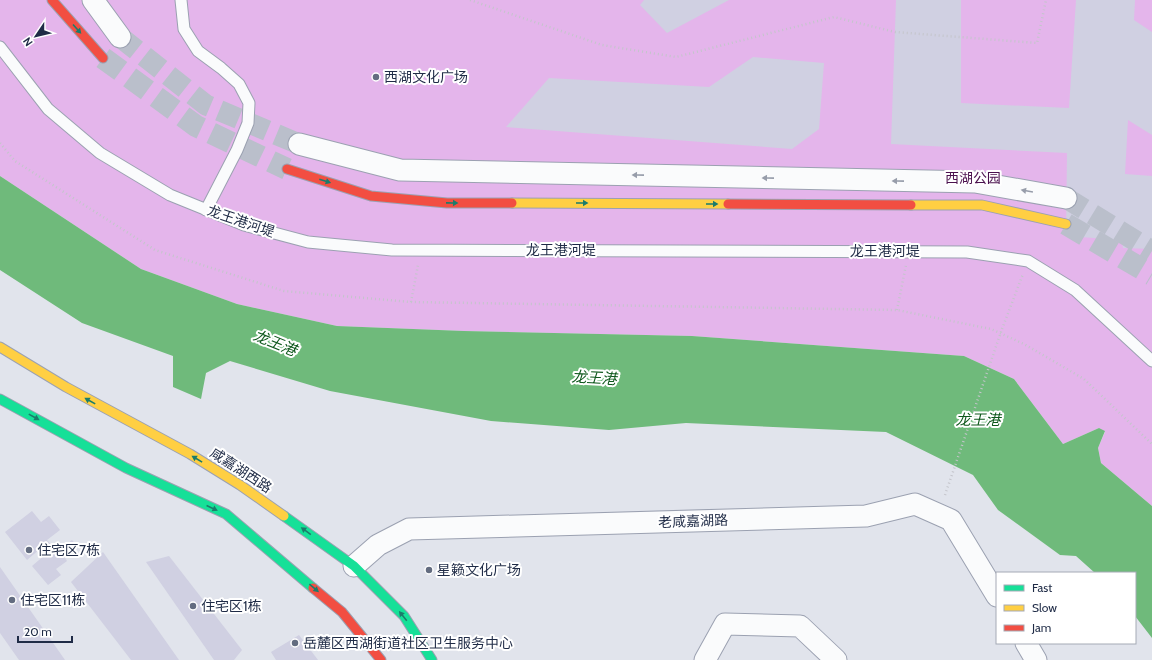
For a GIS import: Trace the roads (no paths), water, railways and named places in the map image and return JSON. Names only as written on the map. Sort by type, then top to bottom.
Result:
[{"type":"main road","points":[[52,0],[103,58]]},
{"type":"main road","points":[[287,169],[371,196],[447,203],[982,205],[1066,224]]},
{"type":"main road","name":"咸嘉湖西路","points":[[0,347],[66,388],[190,454],[240,485],[354,566],[404,616],[432,660]]},
{"type":"main road","points":[[0,399],[126,468],[226,514],[342,612],[381,660]]},
{"type":"street","points":[[93,0],[120,37]]},
{"type":"street","points":[[299,144],[400,170],[975,182],[1066,198]]},
{"type":"street","name":"老咸嘉湖路","points":[[354,566],[378,545],[409,529],[866,516],[915,504],[951,520],[996,594]]},
{"type":"street","points":[[705,660],[725,624],[800,626],[836,660]]},
{"type":"street","points":[[1027,644],[1036,660]]},
{"type":"lane","points":[[181,0],[184,29],[198,51],[239,84],[248,103],[248,123],[237,150],[206,210]]},
{"type":"lane","name":"龙王港河堤","points":[[0,47],[48,109],[100,153],[170,195],[244,225],[308,242],[392,250],[967,252],[1028,261],[1075,290],[1152,361]]},
{"type":"water","name":"龙王港","points":[[0,176],[141,269],[237,304],[337,326],[464,331],[692,336],[964,356],[1014,379],[1063,444],[1099,428],[1105,431],[1098,448],[1101,463],[1152,506],[1152,638],[1136,617],[1136,572],[1094,572],[1076,556],[1060,555],[998,510],[973,475],[886,432],[686,423],[609,430],[491,421],[330,391],[230,361],[206,373],[201,399],[173,387],[173,356],[82,323],[0,270]]},
{"type":"tunnel","points":[[120,37],[206,105],[299,144]]},
{"type":"tunnel","points":[[103,58],[196,126],[287,169]]},
{"type":"tunnel","points":[[1066,198],[1152,251]]},
{"type":"tunnel","points":[[1066,224],[1152,275]]},
{"type":"place","name":"西湖文化广场","points":[[376,77]]},
{"type":"place","name":"住宅区7栋","points":[[29,550]]},
{"type":"place","name":"星籁文化广场","points":[[429,570]]},
{"type":"place","name":"住宅区11栋","points":[[12,600]]},
{"type":"place","name":"住宅区1栋","points":[[193,606]]},
{"type":"place","name":"岳麓区西湖街道社区卫生服务中心","points":[[295,643]]},
{"type":"park label","name":"西湖公园","points":[[973,178]]}]
